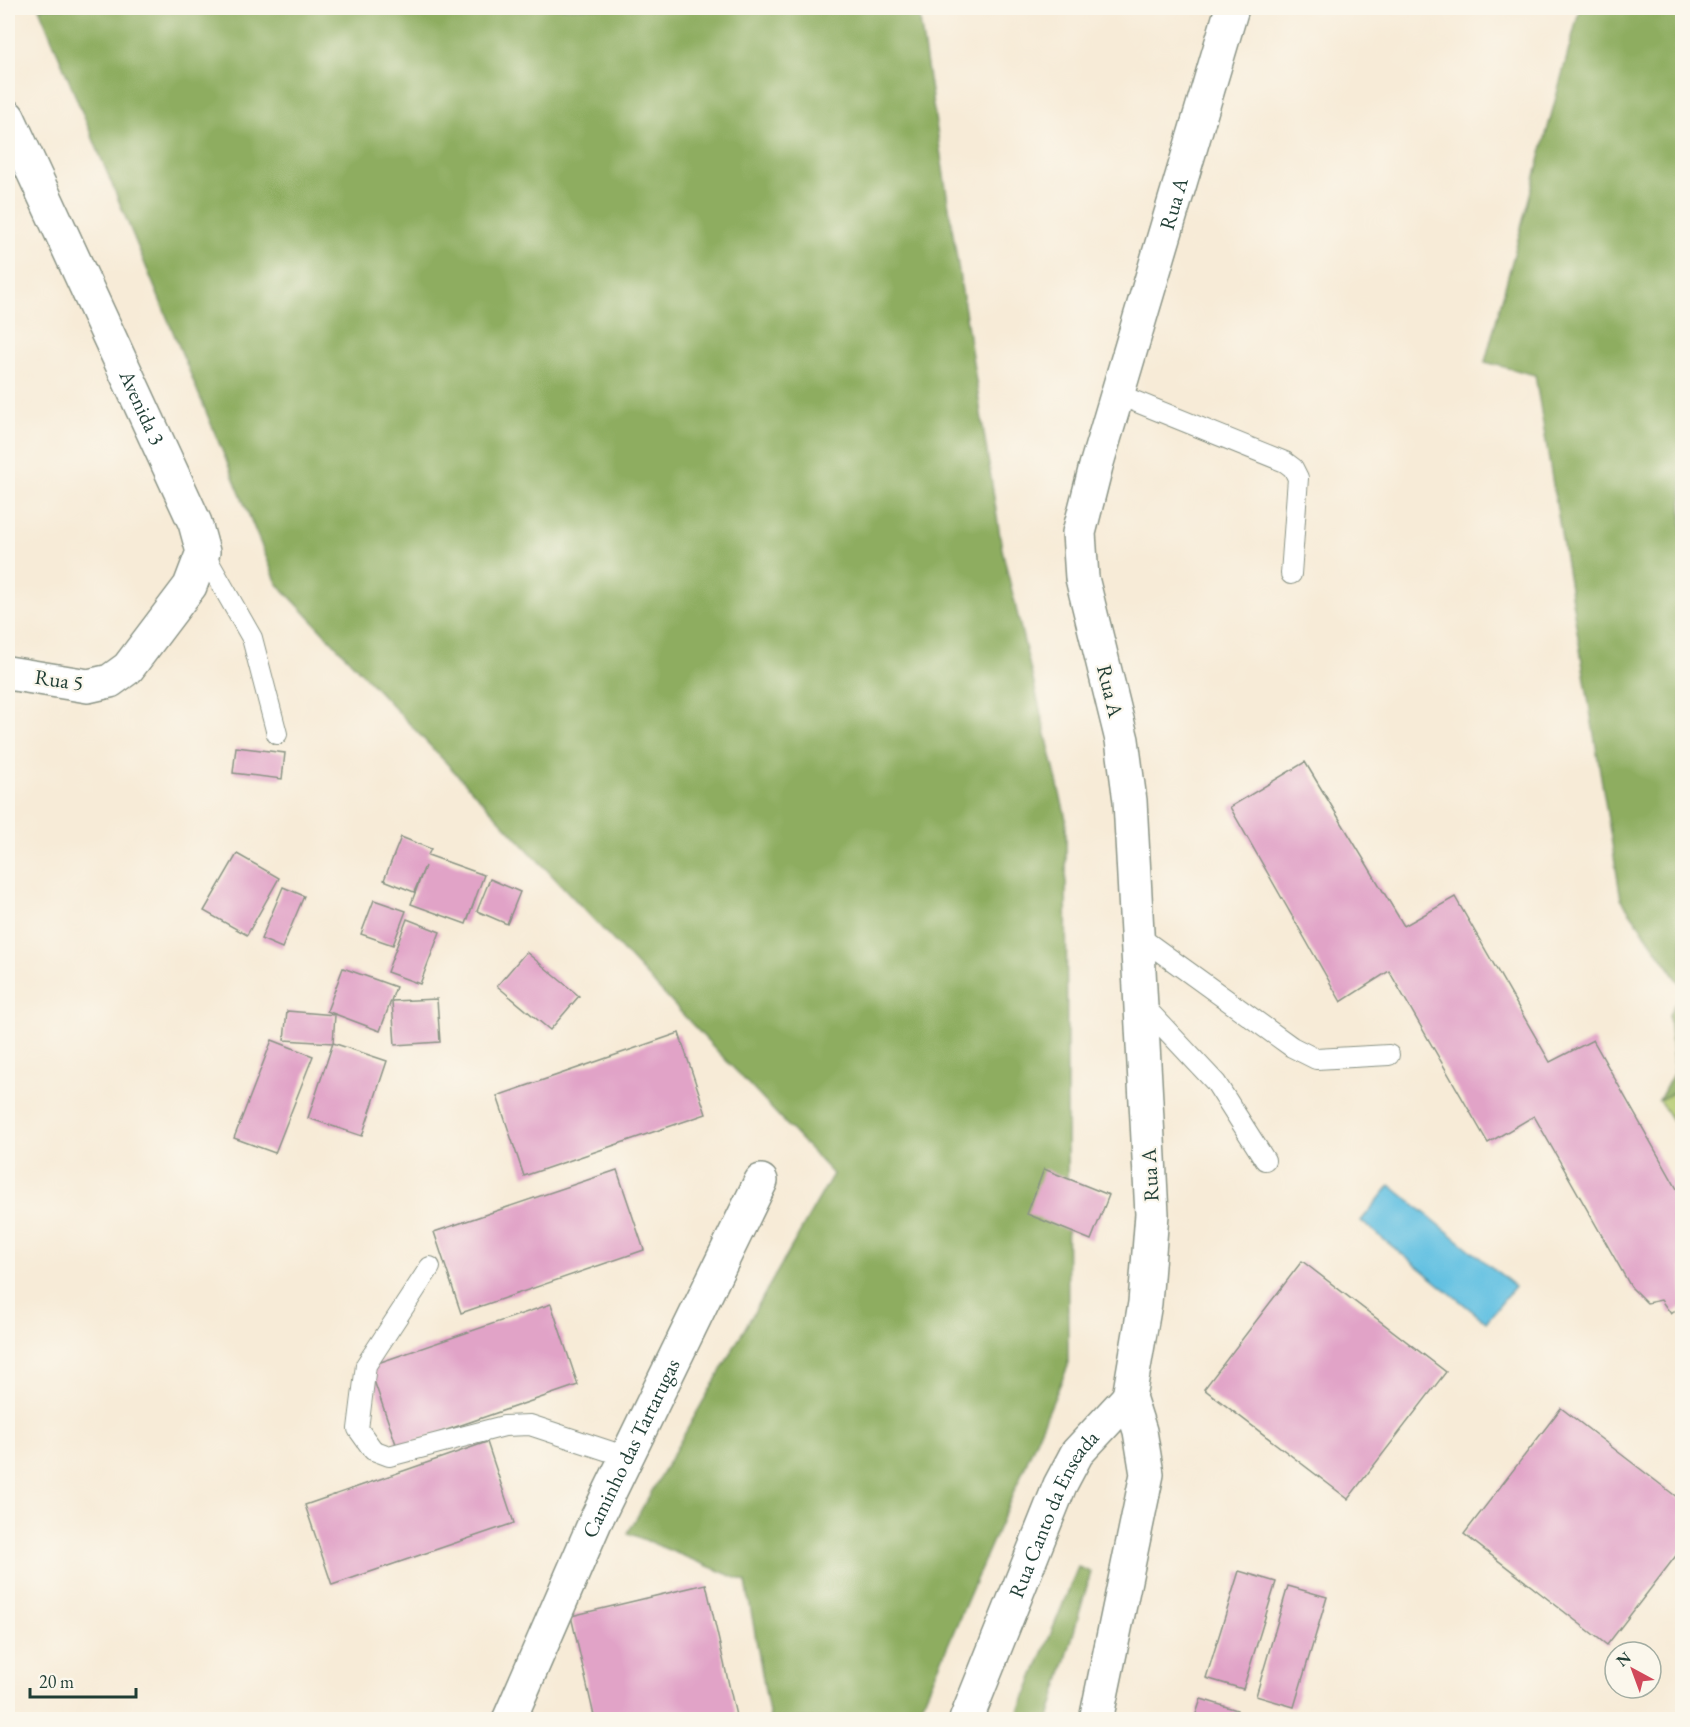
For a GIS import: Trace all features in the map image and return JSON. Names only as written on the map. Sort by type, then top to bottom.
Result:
[{"type":"street","name":"Rua A","points":[[1129,1396],[1145,1303],[1152,1214],[1130,801],[1122,741],[1082,578],[1079,533],[1096,466],[1232,8]]},
{"type":"street","name":"Avenida 3","points":[[8,117],[195,524],[203,552]]},
{"type":"street","name":"Rua 5","points":[[8,673],[88,686],[110,681],[128,668],[190,586],[203,552]]},
{"type":"street","name":"Caminho das Tartarugas","points":[[509,1719],[595,1522],[761,1181]]},
{"type":"street","points":[[1096,1719],[1147,1474],[1140,1431],[1129,1396]]},
{"type":"street","name":"Rua Canto da Enseada","points":[[966,1719],[1060,1485],[1077,1453],[1129,1396]]},
{"type":"lane","points":[[1117,394],[1285,462],[1293,468],[1298,478],[1292,574]]},
{"type":"lane","points":[[203,552],[252,639],[277,734]]},
{"type":"lane","points":[[1137,935],[1292,1047],[1316,1059],[1389,1055]]},
{"type":"lane","points":[[1141,1002],[1216,1083],[1265,1160]]},
{"type":"lane","points":[[430,1267],[366,1365],[358,1429],[373,1450],[389,1456],[504,1426],[530,1425],[627,1457]]},
{"type":"green space","points":[[39,8],[918,8],[1002,549],[1066,819],[1068,1366],[916,1719],[770,1719],[746,1582],[628,1533],[833,1174],[277,583]]},
{"type":"green space","points":[[1580,8],[1682,8],[1682,986],[1621,899],[1535,375],[1485,362]]},
{"type":"green space","points":[[1682,989],[1682,1088],[1659,1100],[1674,1072],[1669,1015]]},
{"type":"green space","points":[[1682,1088],[1682,1136],[1659,1100]]},
{"type":"green space","points":[[1078,1567],[1091,1572],[1049,1719],[1016,1719]]},
{"type":"water","points":[[1390,1185],[1515,1286],[1486,1322],[1361,1221]]},
{"type":"building","points":[[236,747],[285,753],[282,779],[233,773]]},
{"type":"building","points":[[1305,762],[1404,926],[1455,897],[1550,1062],[1593,1040],[1682,1198],[1682,1306],[1671,1314],[1661,1300],[1647,1303],[1631,1287],[1534,1116],[1488,1143],[1389,971],[1341,1002],[1230,807]]},
{"type":"building","points":[[401,837],[431,849],[428,855],[484,875],[466,924],[411,904],[425,866],[414,892],[384,880]]},
{"type":"building","points":[[237,854],[279,878],[247,935],[204,911]]},
{"type":"building","points":[[490,879],[520,892],[507,924],[477,911]]},
{"type":"building","points":[[283,887],[304,896],[282,948],[261,939]]},
{"type":"building","points":[[374,900],[406,911],[393,945],[361,934]]},
{"type":"building","points":[[407,919],[440,932],[420,984],[387,972]]},
{"type":"building","points":[[526,952],[579,996],[550,1030],[497,986]]},
{"type":"building","points":[[343,968],[396,987],[380,1031],[327,1011]]},
{"type":"building","points":[[437,999],[440,1042],[395,1045],[392,1001]]},
{"type":"building","points":[[287,1011],[335,1015],[333,1043],[284,1040]]},
{"type":"building","points":[[679,1033],[706,1114],[524,1176],[497,1096]]},
{"type":"building","points":[[272,1040],[313,1056],[275,1153],[234,1138]]},
{"type":"building","points":[[333,1043],[387,1061],[362,1136],[308,1118]]},
{"type":"building","points":[[1044,1169],[1109,1195],[1091,1240],[1027,1214]]},
{"type":"building","points":[[617,1170],[644,1250],[461,1313],[434,1232]]},
{"type":"building","points":[[1302,1261],[1446,1372],[1348,1499],[1204,1389]]},
{"type":"building","points":[[551,1304],[578,1385],[397,1447],[369,1366]]},
{"type":"building","points":[[1561,1408],[1682,1501],[1682,1548],[1611,1640],[1603,1640],[1603,1642],[1464,1534]]},
{"type":"building","points":[[487,1442],[514,1523],[332,1585],[305,1505]]},
{"type":"building","points":[[1239,1571],[1276,1582],[1243,1689],[1206,1678]]},
{"type":"building","points":[[706,1584],[737,1720],[595,1720],[571,1616]]},
{"type":"building","points":[[1288,1586],[1327,1597],[1294,1707],[1256,1696]]},
{"type":"building","points":[[1201,1699],[1237,1710],[1234,1720],[1194,1720]]},
{"type":"building","points":[[1250,1714],[1268,1719],[1268,1720],[1248,1720]]}]
